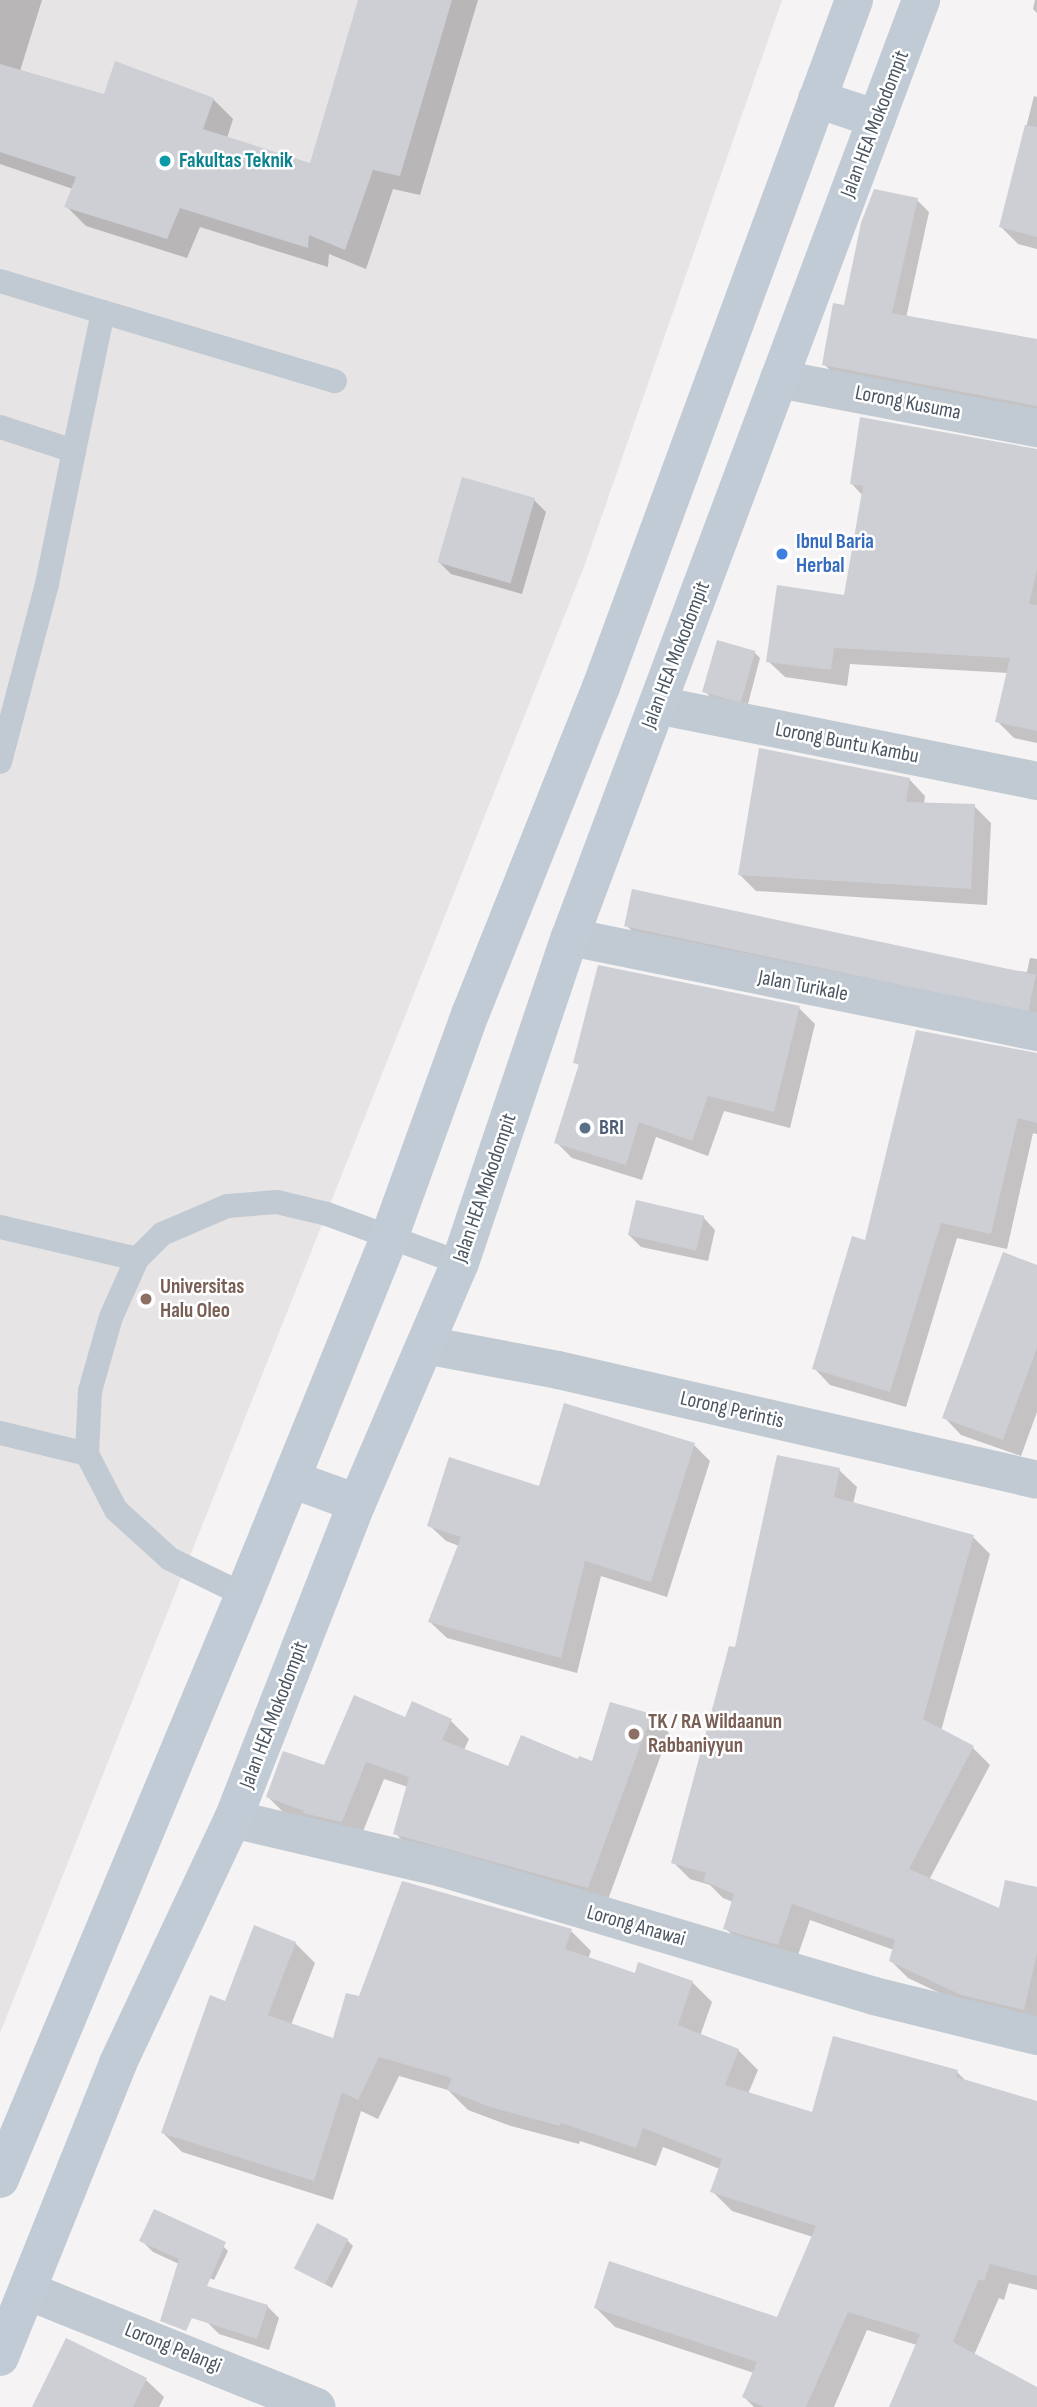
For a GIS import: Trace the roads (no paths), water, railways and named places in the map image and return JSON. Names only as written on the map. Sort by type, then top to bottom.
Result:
[{"type":"street","points":[[0,2179],[244,1595],[389,1238],[471,1012],[601,687],[854,0]]},
{"type":"street","name":"Jalan HEA Mokodompit","points":[[0,2357],[118,2063],[233,1819],[357,1503],[460,1263],[570,937],[921,0]]},
{"type":"street","points":[[817,99],[877,119]]},
{"type":"street","name":"Lorong Kusuma","points":[[779,379],[1037,428]]},
{"type":"street","name":"Lorong Buntu Kambu","points":[[657,705],[1037,781]]},
{"type":"street","name":"Jalan Turikale","points":[[570,937],[1037,1032]]},
{"type":"street","name":"Lorong Perintis","points":[[425,1345],[558,1370],[1037,1480]]},
{"type":"street","points":[[291,1479],[357,1503]]},
{"type":"street","name":"Lorong Anawai","points":[[233,1819],[442,1868],[874,1996],[1037,2036]]},
{"type":"street","name":"Lorong Pelangi","points":[[28,2291],[317,2407]]},
{"type":"lane","points":[[0,281],[335,381]]},
{"type":"lane","points":[[0,762],[47,584],[103,312]]},
{"type":"lane","points":[[0,427],[75,451]]},
{"type":"lane","points":[[244,1595],[170,1559],[117,1510],[87,1454],[90,1391],[111,1317],[136,1259],[162,1234],[227,1206],[277,1202],[327,1214],[460,1263]]},
{"type":"lane","points":[[0,1227],[136,1259]]},
{"type":"lane","points":[[0,1433],[87,1454]]},
{"type":"place","name":"Fakultas Teknik","points":[[165,161]]},
{"type":"place","name":"Ibnul Baria Herbal","points":[[782,554]]},
{"type":"place","name":"BRI","points":[[585,1128]]},
{"type":"place","name":"Universitas Halu Oleo","points":[[146,1299]]},
{"type":"place","name":"TK / RA Wildaanun Rabbaniyyun","points":[[634,1734]]}]
